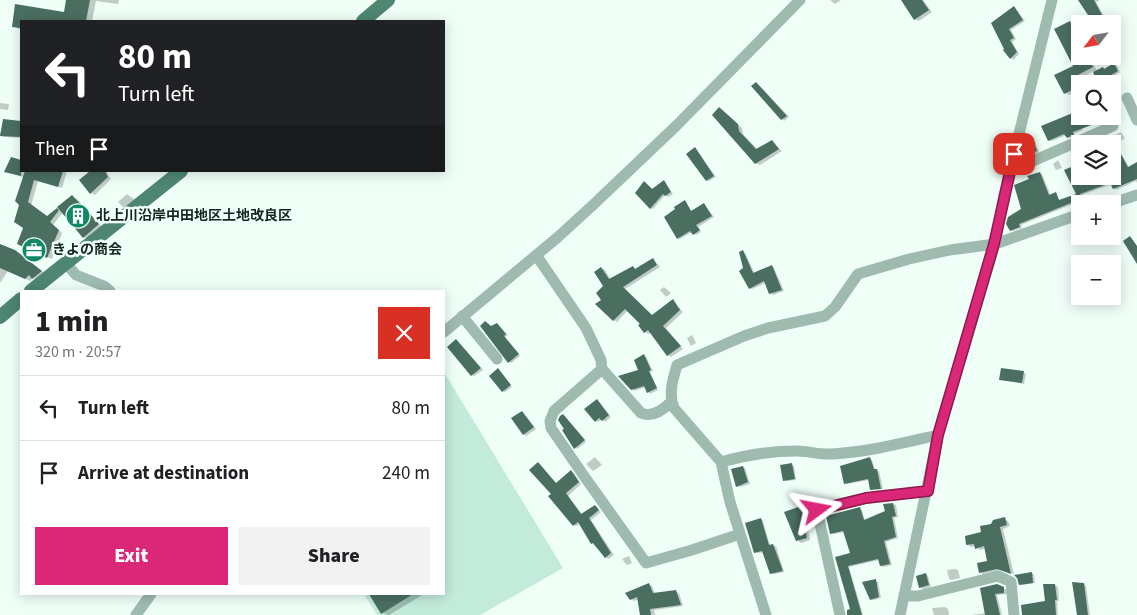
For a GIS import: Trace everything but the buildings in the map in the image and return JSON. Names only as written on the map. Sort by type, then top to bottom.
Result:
[{"type":"main road","points":[[364,20],[388,0]]},
{"type":"main road","points":[[32,290],[180,172]]},
{"type":"main road","points":[[0,317],[20,300]]},
{"type":"street","points":[[445,331],[593,205],[676,126],[800,0]]},
{"type":"street","points":[[900,615],[928,491],[938,435],[994,244],[1052,0]]},
{"type":"street","points":[[1127,98],[1137,120]]},
{"type":"street","points":[[1010,171],[1112,126]]},
{"type":"street","points":[[1121,200],[1137,195]]},
{"type":"street","points":[[766,615],[740,534],[721,462],[674,408],[671,389],[677,365],[744,336],[768,328],[825,316],[835,307],[858,274],[934,254],[994,244],[1071,217]]},
{"type":"street","points":[[536,254],[586,328],[601,360],[602,369],[641,413],[647,416],[652,415],[672,402]]},
{"type":"street","points":[[65,262],[76,275],[104,286],[109,290]]},
{"type":"street","points":[[462,316],[497,360]]},
{"type":"street","points":[[602,369],[554,411],[550,421],[552,428],[584,476],[646,563],[740,534]]},
{"type":"street","points":[[721,462],[743,456],[778,452],[798,451],[830,454],[863,451],[938,435]]},
{"type":"street","points":[[840,615],[817,510],[866,498],[928,491]]},
{"type":"street","points":[[904,596],[918,596],[998,576],[1011,582],[1014,615]]},
{"type":"street","points":[[136,615],[150,595]]},
{"type":"green space","points":[[445,374],[563,568],[480,615],[377,615],[365,595],[445,595]]},
{"type":"place","name":"北上川沿岸中田地区土地改良区","points":[[78,216]]},
{"type":"place","name":"きよの商会","points":[[34,250]]},
{"type":"route","points":[[817,510],[866,498],[928,491],[938,435],[994,244],[1014,154]]}]
